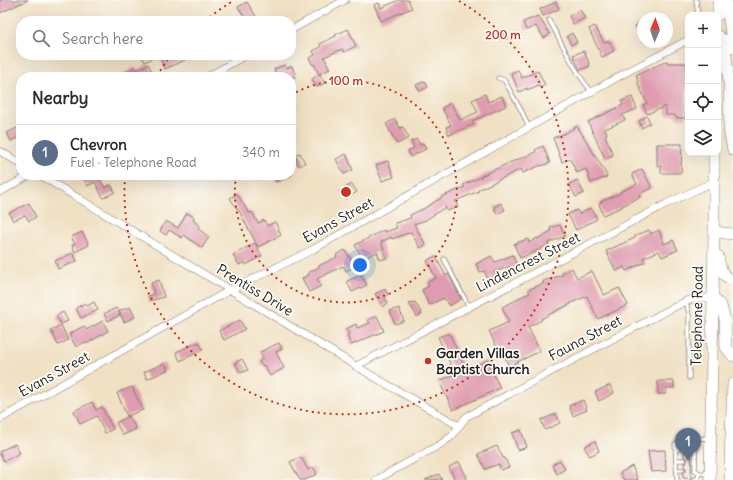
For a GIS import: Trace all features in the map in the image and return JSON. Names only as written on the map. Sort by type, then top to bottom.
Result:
[{"type":"main road","points":[[718,0],[718,12]]},
{"type":"main road","points":[[726,0],[733,46]]},
{"type":"main road","points":[[721,38],[723,40],[726,55],[729,83],[729,130],[733,150]]},
{"type":"main road","name":"Telephone Road","points":[[701,473],[710,438],[714,156]]},
{"type":"main road","points":[[733,234],[714,232],[720,268],[728,279],[733,280]]},
{"type":"main road","points":[[713,298],[721,306],[725,319],[726,347],[733,356]]},
{"type":"main road","points":[[730,478],[733,384]]},
{"type":"street","points":[[296,27],[345,0]]},
{"type":"street","name":"Evans Street","points":[[0,419],[230,290],[312,250],[625,73],[685,42]]},
{"type":"street","points":[[215,72],[237,60]]},
{"type":"street","points":[[0,152],[16,161]]},
{"type":"street","points":[[0,192],[21,180]]},
{"type":"street","name":"Prentiss Drive","points":[[48,180],[458,426]]},
{"type":"street","name":"Lindencrest Street","points":[[356,366],[666,204],[714,182]]},
{"type":"street","name":"Fauna Street","points":[[376,480],[441,444],[452,436],[466,417],[493,402],[686,301],[698,298],[713,298]]},
{"type":"lane","points":[[696,0],[698,12]]},
{"type":"lane","points":[[550,20],[574,66],[592,92]]},
{"type":"lane","points":[[498,78],[504,80],[507,84],[522,112],[528,128]]},
{"type":"lane","points":[[444,259],[469,307]]},
{"type":"lane","points":[[686,301],[689,315],[689,378]]},
{"type":"lane","points":[[677,480],[675,444],[683,440],[710,438]]},
{"type":"lane","points":[[694,480],[698,478],[701,473],[694,461],[696,439]]},
{"type":"lane","points":[[676,449],[684,449]]},
{"type":"lane","points":[[676,460],[684,460]]},
{"type":"lane","points":[[677,470],[683,470]]},
{"type":"building","points":[[0,0],[28,0],[0,13]]},
{"type":"building","points":[[399,0],[408,0],[412,8],[381,21],[374,5],[379,3],[381,8]]},
{"type":"building","points":[[247,2],[256,16],[244,16],[238,7]]},
{"type":"building","points":[[556,2],[559,9],[543,16],[540,9]]},
{"type":"building","points":[[580,10],[585,18],[573,24],[569,16]]},
{"type":"building","points":[[538,16],[550,34],[544,38],[536,26],[526,30],[523,22]]},
{"type":"building","points":[[595,26],[604,43],[609,41],[614,51],[602,57],[589,29]]},
{"type":"building","points":[[348,29],[356,46],[344,52],[342,49],[324,57],[330,69],[319,74],[309,58],[315,55],[313,51],[321,47],[320,44]]},
{"type":"building","points":[[572,33],[577,42],[571,45],[567,36]]},
{"type":"building","points":[[584,51],[590,66],[580,70],[573,55]]},
{"type":"building","points":[[161,60],[185,60],[165,69]]},
{"type":"building","points":[[667,61],[667,63],[685,63],[685,118],[676,118],[675,115],[666,115],[666,106],[647,114],[643,105],[647,103],[638,84],[636,75]]},
{"type":"building","points":[[148,64],[152,72],[126,72],[135,67],[137,70]]},
{"type":"building","points":[[285,65],[286,68],[292,66],[294,72],[275,72],[274,69]]},
{"type":"building","points":[[518,70],[522,78],[538,71],[545,85],[540,88],[539,85],[527,90],[527,88],[519,92],[511,73]]},
{"type":"building","points":[[320,74],[325,83],[317,87],[312,79]]},
{"type":"building","points":[[425,81],[428,87],[420,91],[416,85]]},
{"type":"building","points":[[485,94],[488,102],[502,96],[506,106],[472,121],[474,124],[449,135],[446,127],[451,125],[442,108],[451,103],[460,120],[478,112],[472,100]]},
{"type":"building","points":[[632,97],[637,109],[622,115],[625,120],[605,129],[607,134],[605,135],[613,155],[605,158],[588,122],[623,105],[621,101]]},
{"type":"building","points":[[647,116],[650,123],[642,128],[639,121]]},
{"type":"building","points":[[395,119],[400,128],[403,127],[409,138],[397,144],[386,124]]},
{"type":"building","points":[[577,126],[603,167],[607,177],[591,183],[586,169],[577,173],[570,159],[562,162],[553,138],[566,133]]},
{"type":"building","points":[[16,128],[16,138],[11,141],[7,133]]},
{"type":"building","points":[[417,139],[420,145],[423,143],[426,149],[410,157],[408,151],[414,148],[411,141]]},
{"type":"building","points":[[657,144],[682,144],[681,173],[661,173],[661,166],[657,166]]},
{"type":"building","points":[[543,146],[550,163],[541,165],[523,173],[521,169],[478,190],[479,191],[455,201],[458,207],[447,211],[445,207],[426,220],[414,224],[426,245],[420,248],[411,232],[392,239],[391,237],[381,242],[387,258],[380,260],[377,252],[363,259],[355,245],[384,230],[385,232],[397,228],[395,223],[411,218],[410,215],[425,208],[441,197],[465,187],[463,185],[481,176],[536,152],[535,150]]},
{"type":"building","points":[[300,153],[305,163],[299,166],[296,155]]},
{"type":"building","points":[[346,154],[353,170],[344,174],[336,159]]},
{"type":"building","points":[[388,161],[394,177],[382,181],[376,165]]},
{"type":"building","points":[[642,169],[652,188],[639,194],[640,197],[622,207],[603,215],[599,204],[602,201],[637,184],[632,174]]},
{"type":"building","points":[[84,180],[101,180],[105,188],[111,185],[115,192],[103,198],[95,182],[88,186]]},
{"type":"building","points":[[577,180],[584,193],[576,197],[569,184]]},
{"type":"building","points":[[352,184],[357,192],[345,199],[340,191]]},
{"type":"building","points":[[237,194],[249,213],[252,212],[258,223],[264,220],[267,226],[275,222],[281,235],[258,247],[238,209],[230,198]]},
{"type":"building","points":[[29,203],[36,217],[29,221],[25,215],[13,221],[9,213]]},
{"type":"building","points":[[501,203],[505,210],[497,214],[494,207]]},
{"type":"building","points":[[591,208],[597,219],[576,230],[568,214],[577,210],[579,214]]},
{"type":"building","points":[[187,213],[194,217],[193,220],[200,226],[198,229],[209,237],[202,248],[184,235],[182,238],[169,230],[166,235],[160,231],[166,221],[178,228]]},
{"type":"building","points":[[560,225],[565,236],[548,243],[548,245],[533,253],[520,258],[514,244],[528,239],[529,243],[551,231],[550,228]]},
{"type":"building","points":[[649,230],[651,234],[659,230],[664,244],[673,240],[678,250],[662,257],[659,251],[643,258],[645,262],[626,271],[624,267],[616,271],[606,251]]},
{"type":"building","points":[[82,232],[89,245],[75,252],[72,245],[75,244],[71,237]]},
{"type":"building","points":[[255,243],[262,256],[246,265],[245,262],[239,265],[233,255]]},
{"type":"building","points":[[345,250],[355,266],[346,271],[343,266],[317,279],[321,286],[309,292],[302,278],[309,275],[308,273],[319,267],[318,266],[337,257],[336,255]]},
{"type":"building","points":[[73,253],[77,261],[58,269],[55,261]]},
{"type":"building","points":[[513,255],[517,266],[512,268],[511,266],[494,272],[496,275],[488,279],[484,271],[480,272],[476,264],[491,256],[495,262]]},
{"type":"building","points":[[435,256],[446,276],[448,274],[461,299],[449,306],[444,298],[429,305],[422,290],[429,286],[427,282],[436,278],[427,261]]},
{"type":"building","points":[[572,268],[577,278],[592,271],[604,295],[619,288],[628,305],[598,319],[587,296],[571,303],[528,327],[540,351],[509,366],[504,356],[499,358],[496,353],[499,352],[489,331],[509,322],[502,307],[530,293],[528,290],[544,283],[543,281],[563,275],[562,273]]},
{"type":"building","points":[[361,275],[367,285],[352,292],[347,281]]},
{"type":"building","points":[[159,280],[164,297],[150,301],[148,296],[154,294],[151,283]]},
{"type":"building","points":[[385,289],[388,295],[385,298],[388,303],[383,307],[375,294]]},
{"type":"building","points":[[94,302],[98,310],[81,318],[76,308],[85,303],[87,306]]},
{"type":"building","points":[[415,302],[422,314],[417,317],[409,303]]},
{"type":"building","points":[[130,307],[135,317],[124,322],[119,311]]},
{"type":"building","points":[[116,308],[120,315],[108,321],[104,314]]},
{"type":"building","points":[[399,308],[404,321],[395,324],[390,311]]},
{"type":"building","points":[[63,312],[68,321],[61,324],[56,316]]},
{"type":"building","points":[[377,316],[384,331],[351,345],[347,335],[349,334],[346,329],[356,324],[357,328],[370,323],[368,320]]},
{"type":"building","points":[[240,320],[245,329],[224,340],[219,331]]},
{"type":"building","points":[[103,321],[108,331],[86,344],[85,342],[76,347],[69,334],[84,326],[86,330]]},
{"type":"building","points":[[61,325],[68,340],[58,345],[51,330]]},
{"type":"building","points":[[449,333],[466,370],[487,360],[500,388],[453,410],[439,381],[455,374],[438,337]]},
{"type":"building","points":[[199,342],[203,350],[180,361],[176,352]]},
{"type":"building","points":[[279,343],[282,349],[276,352],[284,368],[270,376],[264,365],[262,366],[259,361],[263,358],[260,352]]},
{"type":"building","points":[[242,359],[248,370],[241,373],[235,363]]},
{"type":"building","points":[[165,363],[168,370],[147,379],[144,372]]},
{"type":"building","points":[[658,381],[674,381],[674,388],[666,388],[666,394],[658,394]]},
{"type":"building","points":[[610,385],[614,393],[599,401],[595,392]]},
{"type":"building","points":[[132,387],[143,410],[127,416],[117,393]]},
{"type":"building","points":[[583,400],[587,410],[573,416],[569,406]]},
{"type":"building","points":[[92,402],[96,410],[102,407],[113,429],[105,433],[97,416],[80,424],[74,411]]},
{"type":"building","points":[[556,414],[560,423],[545,430],[541,420]]},
{"type":"building","points":[[129,416],[136,429],[123,435],[116,423]]},
{"type":"building","points":[[521,430],[527,447],[518,450],[512,433]]},
{"type":"building","points":[[595,441],[599,451],[590,456],[584,447]]},
{"type":"building","points":[[684,443],[692,443],[691,479],[683,478],[683,473],[686,470],[684,463],[686,463],[687,460],[687,458],[684,457],[684,452],[686,452],[687,447],[684,446]]},
{"type":"building","points":[[15,444],[20,453],[4,461],[0,451]]},
{"type":"building","points":[[497,446],[509,467],[501,470],[499,464],[485,469],[478,454]]},
{"type":"building","points":[[665,450],[666,471],[651,472],[648,451]]},
{"type":"building","points":[[301,457],[308,470],[313,467],[317,474],[305,480],[300,480],[290,462]]},
{"type":"building","points":[[560,460],[565,469],[557,474],[552,465]]},
{"type":"building","points":[[459,462],[467,478],[455,480],[449,467]]},
{"type":"building","points":[[632,466],[638,480],[624,480],[620,473]]},
{"type":"building","points":[[439,474],[442,480],[425,480]]},
{"type":"place","name":"Garden Villas Baptist Church","points":[[428,361]]},
{"type":"place","name":"Chevron","points":[[688,461]]}]
